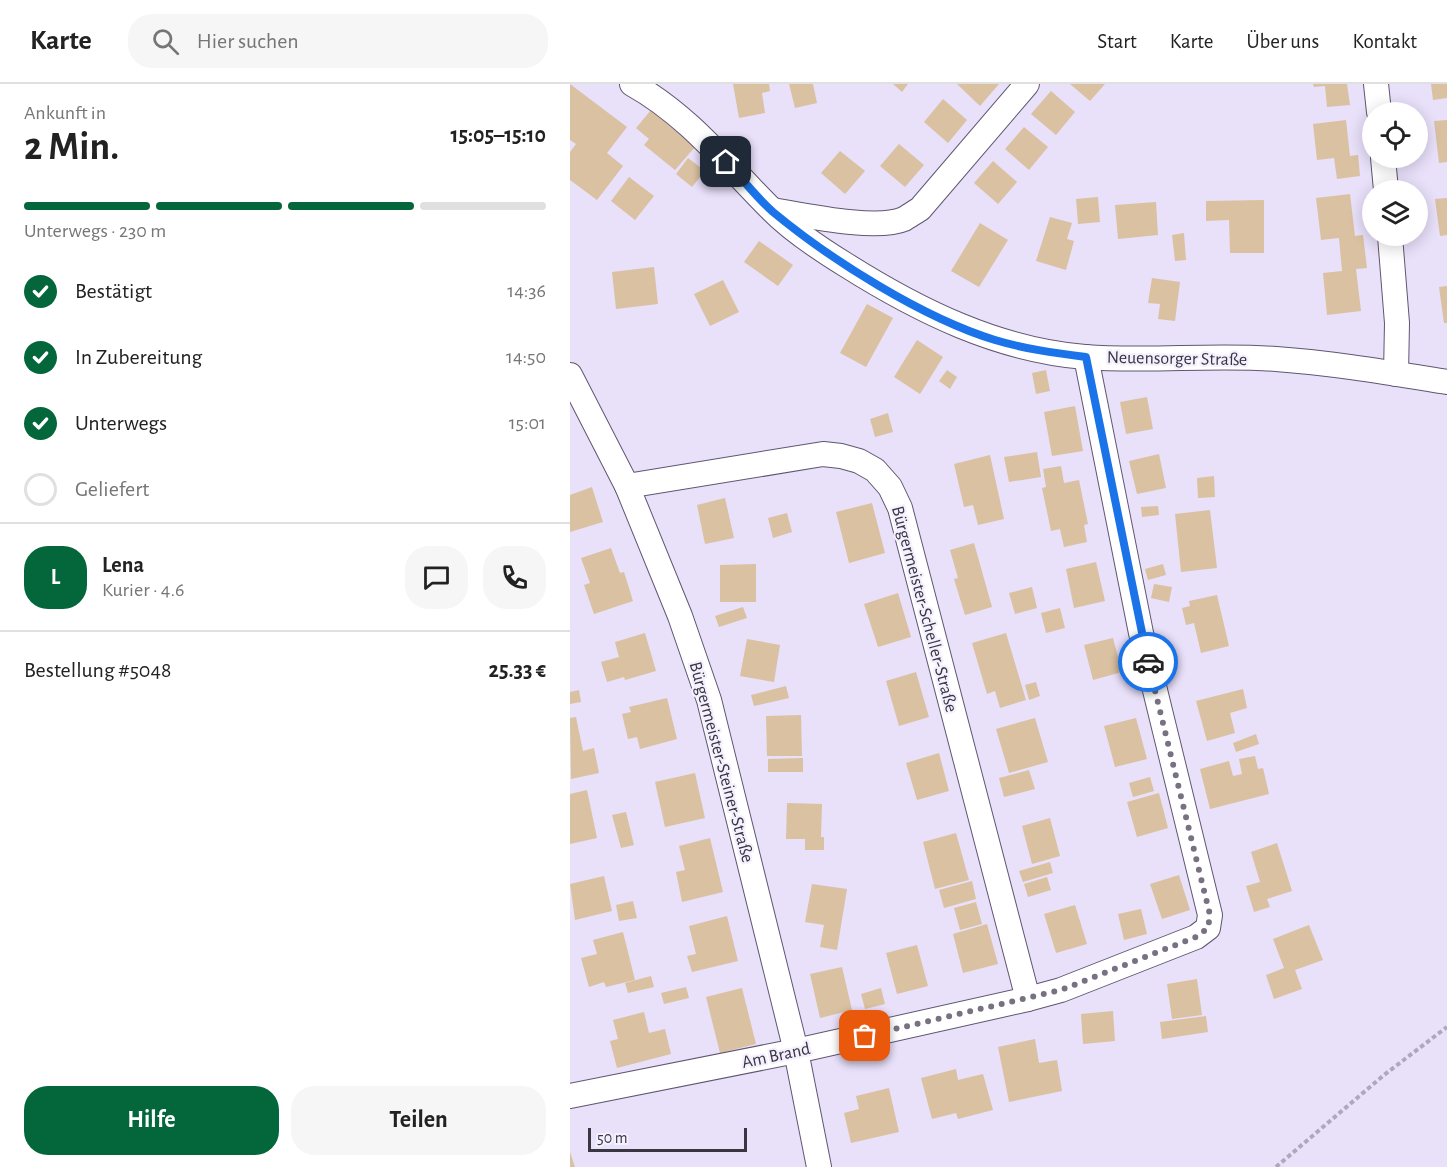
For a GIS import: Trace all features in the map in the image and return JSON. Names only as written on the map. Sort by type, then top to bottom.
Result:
[{"type":"street","name":"Neuensorger Straße","points":[[632,84],[681,117],[771,210],[847,266],[954,324],[996,340],[1038,350],[1086,357],[1276,359],[1447,382]]},
{"type":"street","points":[[771,210],[845,221],[902,220],[920,209],[1027,84]]},
{"type":"street","points":[[1376,84],[1378,102]]},
{"type":"street","points":[[1391,246],[1397,323],[1396,374]]},
{"type":"street","name":"Am Brand","points":[[571,1091],[796,1052],[1028,999],[1061,990],[1196,937],[1208,928],[1210,915],[1141,633],[1086,357]]},
{"type":"street","name":"Bürgermeister-Steiner-Straße","points":[[570,375],[627,486],[680,616],[710,700],[796,1052],[819,1167]]},
{"type":"street","name":"Bürgermeister-Scheller-Straße","points":[[627,486],[823,454],[859,461],[875,470],[890,487],[900,508],[1028,999]]},
{"type":"path","points":[[1276,1167],[1384,1075],[1447,1027]]},
{"type":"building","points":[[570,84],[627,127],[607,153],[623,166],[597,200],[570,180],[570,152],[576,144],[570,140]]},
{"type":"building","points":[[733,84],[769,84],[770,91],[762,93],[765,113],[739,118]]},
{"type":"building","points":[[789,84],[813,84],[817,103],[795,108]]},
{"type":"building","points":[[893,84],[908,84],[902,92]]},
{"type":"building","points":[[957,84],[999,84],[980,106]]},
{"type":"building","points":[[1070,84],[1105,84],[1090,101]]},
{"type":"building","points":[[1313,84],[1347,84],[1350,105],[1327,107],[1325,86],[1314,87]]},
{"type":"building","points":[[1431,84],[1447,84],[1447,98],[1433,100]]},
{"type":"building","points":[[1051,91],[1075,112],[1056,135],[1031,114]]},
{"type":"building","points":[[943,99],[967,120],[948,143],[924,122]]},
{"type":"building","points":[[651,110],[695,147],[675,170],[644,145],[649,139],[636,128]]},
{"type":"building","points":[[1346,120],[1350,156],[1358,155],[1360,176],[1337,179],[1334,158],[1317,160],[1313,124]]},
{"type":"building","points":[[1447,120],[1447,162],[1439,163],[1434,121]]},
{"type":"building","points":[[1024,127],[1048,147],[1029,170],[1005,149]]},
{"type":"building","points":[[899,144],[924,165],[905,187],[880,166]]},
{"type":"building","points":[[840,151],[865,171],[845,194],[821,173]]},
{"type":"building","points":[[688,158],[705,171],[692,187],[676,174]]},
{"type":"building","points":[[993,161],[1017,182],[998,204],[974,183]]},
{"type":"building","points":[[629,177],[654,196],[635,220],[611,201]]},
{"type":"building","points":[[1350,194],[1355,236],[1362,235],[1367,268],[1356,269],[1361,311],[1327,315],[1323,273],[1342,271],[1339,238],[1321,240],[1316,198]]},
{"type":"building","points":[[1098,197],[1100,222],[1078,224],[1076,199]]},
{"type":"building","points":[[1447,198],[1447,235],[1440,236],[1435,199]]},
{"type":"building","points":[[1264,200],[1264,253],[1230,253],[1229,220],[1206,221],[1206,201]]},
{"type":"building","points":[[1156,202],[1158,235],[1118,239],[1115,205]]},
{"type":"building","points":[[1050,217],[1072,223],[1067,239],[1074,241],[1066,270],[1036,261]]},
{"type":"building","points":[[980,223],[1008,240],[979,287],[951,271]]},
{"type":"building","points":[[1184,233],[1186,260],[1175,261],[1172,235]]},
{"type":"building","points":[[759,241],[793,265],[778,286],[744,262]]},
{"type":"building","points":[[654,267],[658,304],[616,309],[612,272]]},
{"type":"building","points":[[1152,278],[1180,282],[1175,321],[1158,319],[1160,304],[1148,303]]},
{"type":"building","points":[[723,280],[739,312],[710,326],[694,294]]},
{"type":"building","points":[[1447,286],[1447,323],[1444,323],[1439,287]]},
{"type":"building","points":[[867,304],[893,318],[866,367],[840,353]]},
{"type":"building","points":[[917,340],[943,357],[920,394],[894,377]]},
{"type":"building","points":[[947,370],[957,377],[950,389],[939,381]]},
{"type":"building","points":[[1046,370],[1050,391],[1036,394],[1032,373]]},
{"type":"building","points":[[1147,397],[1153,429],[1126,434],[1120,402]]},
{"type":"building","points":[[1075,406],[1083,451],[1052,456],[1044,412]]},
{"type":"building","points":[[888,413],[893,432],[875,437],[870,419]]},
{"type":"building","points":[[1037,452],[1041,477],[1009,482],[1004,457]]},
{"type":"building","points":[[1159,454],[1166,488],[1137,494],[1129,461]]},
{"type":"building","points":[[990,455],[1004,519],[978,525],[973,505],[964,507],[954,464]]},
{"type":"building","points":[[1061,466],[1064,483],[1079,480],[1088,524],[1084,525],[1087,542],[1064,547],[1060,529],[1051,531],[1042,488],[1046,487],[1043,469]]},
{"type":"building","points":[[1214,476],[1215,497],[1198,498],[1197,478]]},
{"type":"building","points":[[592,487],[603,522],[570,532],[570,495]]},
{"type":"building","points":[[725,498],[734,538],[705,544],[697,505]]},
{"type":"building","points":[[872,503],[885,553],[849,563],[836,512]]},
{"type":"building","points":[[1158,506],[1159,515],[1142,517],[1141,507]]},
{"type":"building","points":[[1210,510],[1217,568],[1181,572],[1175,514]]},
{"type":"building","points":[[787,513],[792,532],[773,538],[768,518]]},
{"type":"building","points":[[974,543],[992,607],[965,615],[954,579],[958,578],[950,550]]},
{"type":"building","points":[[611,548],[620,573],[624,572],[633,601],[594,614],[584,585],[590,583],[581,558]]},
{"type":"building","points":[[1096,562],[1105,601],[1074,608],[1066,569]]},
{"type":"building","points":[[756,564],[756,602],[720,602],[720,565]]},
{"type":"building","points":[[1163,564],[1166,575],[1148,580],[1145,569]]},
{"type":"building","points":[[1154,584],[1172,587],[1169,602],[1151,598]]},
{"type":"building","points":[[1032,587],[1037,608],[1015,614],[1009,593]]},
{"type":"building","points":[[898,593],[911,637],[878,647],[864,604]]},
{"type":"building","points":[[1217,595],[1229,646],[1201,653],[1194,623],[1186,625],[1182,608],[1190,606],[1189,601]]},
{"type":"building","points":[[743,607],[747,618],[719,627],[715,616]]},
{"type":"building","points":[[1060,608],[1065,628],[1046,633],[1041,613]]},
{"type":"building","points":[[645,633],[656,671],[625,680],[624,677],[607,682],[601,662],[619,657],[615,642]]},
{"type":"building","points":[[1006,633],[1026,700],[1000,708],[995,691],[987,694],[972,643]]},
{"type":"building","points":[[1113,638],[1122,672],[1093,680],[1084,645]]},
{"type":"building","points":[[747,639],[780,645],[774,682],[740,676]]},
{"type":"building","points":[[916,672],[929,717],[899,726],[886,681]]},
{"type":"building","points":[[1036,682],[1040,696],[1029,700],[1025,685]]},
{"type":"building","points":[[786,686],[789,698],[754,706],[751,695]]},
{"type":"building","points":[[1243,689],[1247,708],[1230,713],[1235,733],[1207,741],[1196,701]]},
{"type":"building","points":[[579,690],[581,702],[570,704],[570,692]]},
{"type":"building","points":[[667,698],[677,739],[640,749],[637,737],[628,739],[622,714],[631,712],[629,707]]},
{"type":"building","points":[[801,715],[802,756],[767,756],[766,716]]},
{"type":"building","points":[[576,717],[583,751],[594,748],[599,773],[571,779],[570,718]]},
{"type":"building","points":[[1035,718],[1048,762],[1009,773],[996,729]]},
{"type":"building","points":[[1136,718],[1147,759],[1115,767],[1104,726]]},
{"type":"building","points":[[1256,734],[1259,744],[1236,752],[1233,743]]},
{"type":"building","points":[[939,753],[949,791],[917,800],[906,763]]},
{"type":"building","points":[[1255,756],[1258,769],[1263,768],[1269,794],[1210,809],[1200,769],[1229,761],[1233,776],[1242,774],[1239,759]]},
{"type":"building","points":[[803,758],[803,772],[768,772],[768,759]]},
{"type":"building","points":[[1029,770],[1035,789],[1004,797],[999,778]]},
{"type":"building","points":[[695,773],[705,818],[665,827],[655,782]]},
{"type":"building","points":[[1150,777],[1154,791],[1133,797],[1129,783]]},
{"type":"building","points":[[587,790],[597,838],[570,844],[570,794]]},
{"type":"building","points":[[1159,793],[1168,828],[1137,837],[1127,802]]},
{"type":"building","points":[[787,803],[822,804],[821,837],[824,837],[824,850],[805,850],[805,839],[786,839]]},
{"type":"building","points":[[626,812],[634,845],[621,848],[612,815]]},
{"type":"building","points":[[1050,818],[1060,856],[1032,864],[1022,826]]},
{"type":"building","points":[[956,833],[969,880],[935,889],[923,842]]},
{"type":"building","points":[[710,838],[723,892],[682,902],[676,872],[685,870],[679,846]]},
{"type":"building","points":[[1277,843],[1292,891],[1267,899],[1270,907],[1254,912],[1246,886],[1260,882],[1251,852]]},
{"type":"building","points":[[1050,862],[1053,873],[1023,882],[1019,871]]},
{"type":"building","points":[[1179,875],[1190,910],[1162,919],[1150,884]]},
{"type":"building","points":[[604,876],[612,911],[575,920],[570,884]]},
{"type":"building","points":[[1047,877],[1051,890],[1028,897],[1024,884]]},
{"type":"building","points":[[972,881],[976,899],[944,908],[939,890]]},
{"type":"building","points":[[812,884],[847,889],[837,950],[820,947],[824,925],[805,922]]},
{"type":"building","points":[[633,901],[637,918],[619,921],[616,905]]},
{"type":"building","points":[[976,902],[982,924],[960,930],[954,908]]},
{"type":"building","points":[[1075,905],[1087,944],[1056,953],[1044,914]]},
{"type":"building","points":[[1141,909],[1147,934],[1124,940],[1118,914]]},
{"type":"building","points":[[727,916],[738,961],[692,972],[687,956],[696,954],[689,926]]},
{"type":"building","points":[[987,924],[998,964],[963,973],[953,934]]},
{"type":"building","points":[[1309,925],[1323,960],[1295,970],[1302,989],[1274,999],[1266,975],[1284,968],[1273,939]]},
{"type":"building","points":[[623,932],[635,980],[606,987],[604,982],[589,987],[581,958],[597,954],[593,940]]},
{"type":"building","points":[[917,945],[928,986],[897,994],[886,953]]},
{"type":"building","points":[[842,967],[852,1010],[820,1018],[810,974]]},
{"type":"building","points":[[651,976],[654,987],[628,993],[625,983]]},
{"type":"building","points":[[1197,979],[1202,1015],[1172,1019],[1167,984]]},
{"type":"building","points":[[686,987],[689,998],[664,1004],[661,993]]},
{"type":"building","points":[[742,988],[756,1044],[720,1053],[706,997]]},
{"type":"building","points":[[881,988],[885,1004],[865,1009],[861,994]]},
{"type":"building","points":[[1113,1011],[1115,1041],[1083,1044],[1081,1014]]},
{"type":"building","points":[[644,1012],[649,1033],[665,1029],[671,1054],[617,1068],[610,1041],[618,1039],[613,1020]]},
{"type":"building","points":[[1206,1016],[1208,1032],[1162,1039],[1160,1022]]},
{"type":"building","points":[[1035,1039],[1039,1063],[1057,1060],[1062,1091],[1009,1102],[998,1047]]},
{"type":"building","points":[[956,1069],[958,1080],[983,1074],[993,1110],[958,1119],[956,1113],[932,1119],[921,1078]]},
{"type":"building","points":[[889,1088],[899,1132],[851,1143],[844,1113],[859,1109],[856,1096]]},
{"type":"building","points":[[570,1152],[575,1167],[570,1167]]},
{"type":"way so far","points":[[865,1036],[1061,990],[1196,937],[1208,928],[1210,915],[1148,662]]},
{"type":"route","points":[[726,162],[771,210],[807,238],[847,266],[908,300],[954,324],[996,340],[1038,350],[1086,357],[1148,662]]}]
